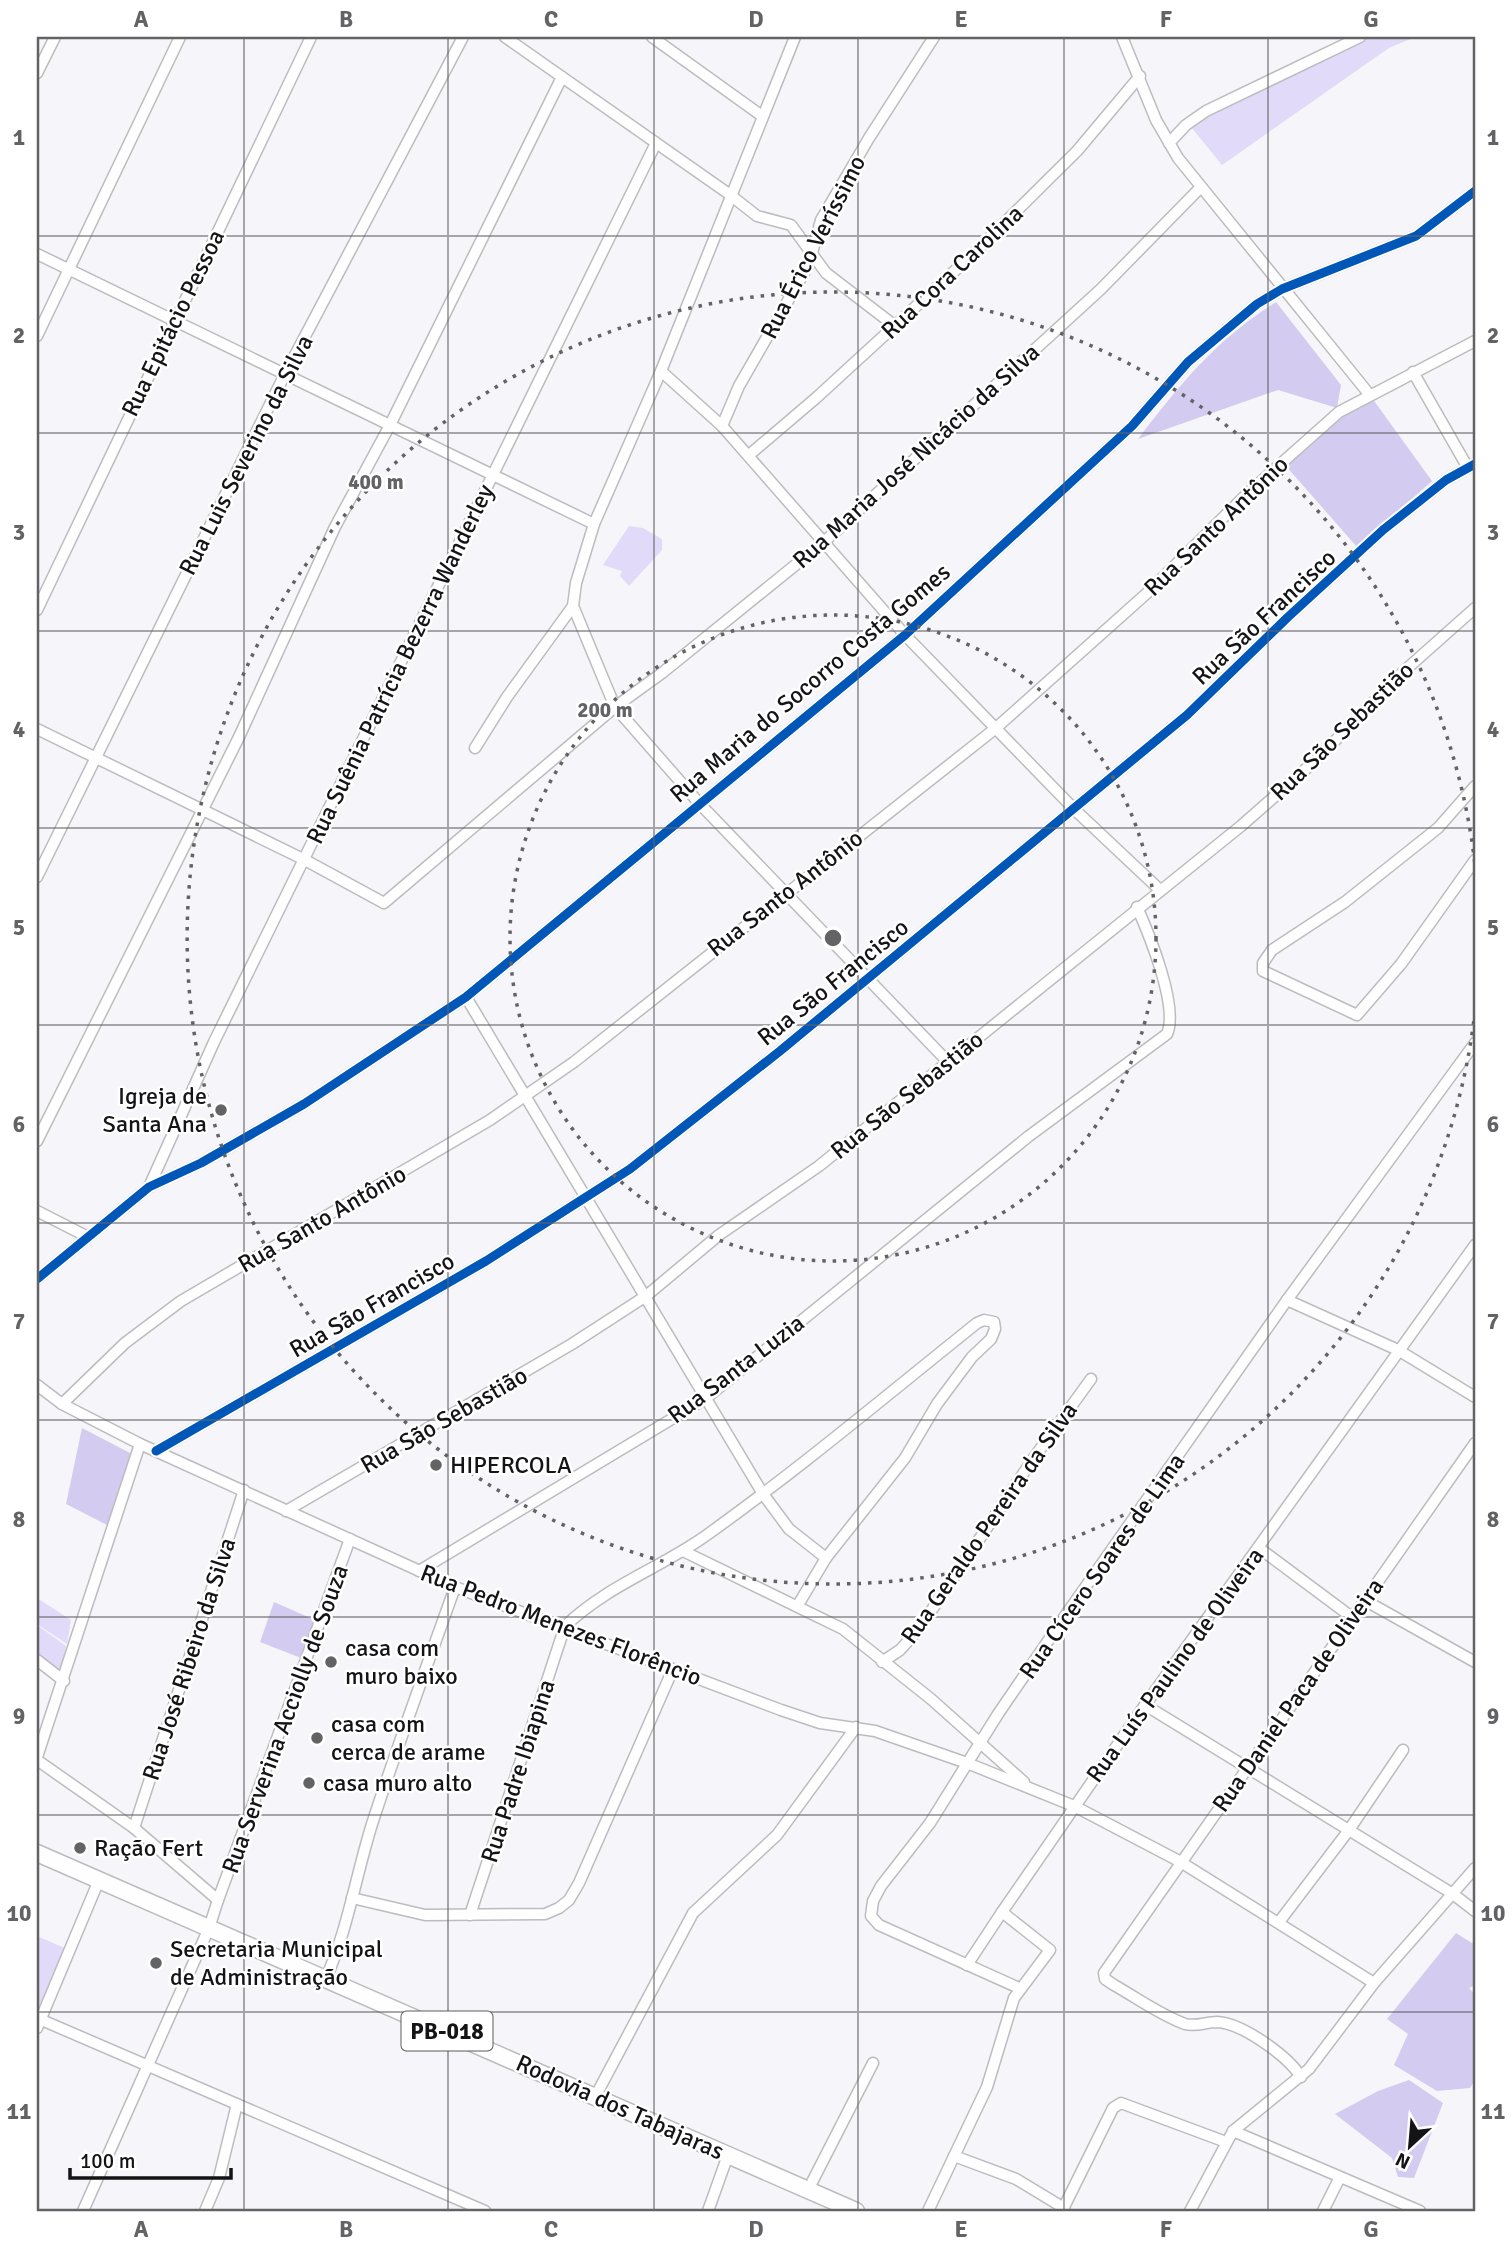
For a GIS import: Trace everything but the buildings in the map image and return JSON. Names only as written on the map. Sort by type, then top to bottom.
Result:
[{"type":"main road","name":"Rodovia dos Tabajaras","points":[[37,1853],[856,2211]]},
{"type":"street","points":[[37,73],[55,37]]},
{"type":"street","points":[[37,336],[180,37]]},
{"type":"street","name":"Rua Epitácio Pessoa","points":[[37,610],[172,322],[311,37]]},
{"type":"street","name":"Rua Luis Severino da Silva","points":[[37,877],[284,376],[463,37]]},
{"type":"street","points":[[505,37],[757,216],[791,225],[826,273],[895,326]]},
{"type":"street","points":[[652,37],[762,116]]},
{"type":"street","name":"Rua Érico Veríssimo","points":[[722,425],[739,387],[813,255],[821,220],[869,138],[934,37]]},
{"type":"street","points":[[1122,37],[1156,120],[1169,143],[1282,289],[1369,394]]},
{"type":"street","points":[[1169,143],[1206,111],[1360,37]]},
{"type":"street","points":[[475,748],[507,697],[573,606],[576,583],[594,524],[661,372],[729,194],[793,38]]},
{"type":"street","name":"Rua Cora Carolina","points":[[749,455],[895,326],[1061,168],[1140,76]]},
{"type":"street","points":[[37,1141],[203,809],[335,527],[390,425],[562,77]]},
{"type":"street","name":"Rua Suênia Patrícia Bezerra Wanderley","points":[[149,1187],[173,1128],[656,142]]},
{"type":"street","name":"Rua Maria José Nicácio da Silva","points":[[305,860],[384,903],[615,706],[672,666],[825,541],[1101,289],[1202,187]]},
{"type":"street","name":"Rua Maria do Socorro Costa Gomes","points":[[37,1279],[86,1236],[149,1187],[201,1163],[304,1104],[466,997],[905,635],[1132,426],[1188,362],[1257,304],[1282,289],[1416,236],[1475,191]]},
{"type":"street","points":[[37,254],[172,322],[594,524]]},
{"type":"street","name":"Rua Santo Antônio","points":[[62,1404],[125,1343],[181,1301],[527,1097],[996,728],[1146,594],[1248,493],[1339,412],[1475,341]]},
{"type":"street","points":[[661,372],[722,425],[905,635],[1074,809],[1160,890]]},
{"type":"street","points":[[1413,372],[1471,466]]},
{"type":"street","name":"Rua São Francisco","points":[[156,1451],[486,1261],[589,1198],[692,1120],[1074,809],[1187,715],[1288,617],[1384,530],[1446,480],[1471,466]]},
{"type":"street","points":[[573,606],[615,706],[699,803],[948,1062]]},
{"type":"street","name":"Rua São Sebastião","points":[[286,1511],[572,1345],[646,1296],[719,1235],[878,1120],[1137,907],[1241,826],[1316,760],[1412,664],[1475,608]]},
{"type":"street","points":[[37,729],[305,860]]},
{"type":"street","points":[[1475,786],[1438,828],[1345,902],[1272,950],[1263,963],[1263,971],[1314,997],[1355,1015],[1359,1014],[1401,964],[1475,860]]},
{"type":"street","name":"Rua Santa Luzia","points":[[419,1571],[705,1399],[1029,1136],[1167,1034],[1170,1011],[1150,938],[1137,907]]},
{"type":"street","points":[[466,997],[589,1198],[763,1494],[797,1537],[826,1558]]},
{"type":"street","name":"Rua Cícero Soares de Lima","points":[[1019,1988],[879,1926],[871,1910],[881,1886],[921,1836],[1063,1619],[1287,1300],[1475,1043]]},
{"type":"street","points":[[37,1211],[86,1236]]},
{"type":"street","name":"Rua Luís Paulino de Oliveira","points":[[967,1965],[1145,1705],[1475,1245]]},
{"type":"street","points":[[1287,1300],[1398,1350],[1475,1396]]},
{"type":"street","points":[[565,1626],[583,1609],[613,1589],[683,1552],[763,1494],[977,1323],[991,1320],[995,1329],[937,1404],[897,1468],[826,1558],[797,1605]]},
{"type":"street","name":"Rua Geraldo Pereira da Silva","points":[[882,1662],[900,1650],[919,1629],[1032,1459],[1091,1379]]},
{"type":"street","name":"Rua Pedro Menezes Florêncio","points":[[37,1385],[62,1404],[140,1444],[455,1587],[565,1626],[807,1719],[856,1727],[967,1763],[1074,1806],[1179,1861],[1374,1983]]},
{"type":"street","name":"Rua Daniel Paca de Oliveira","points":[[1301,2077],[1288,2058],[1238,2029],[1216,2022],[1196,2026],[1179,2021],[1108,1981],[1104,1973],[1123,1949],[1179,1861],[1247,1770],[1475,1443]]},
{"type":"street","points":[[140,1444],[37,1758],[134,1828],[218,1900]]},
{"type":"street","name":"Rua José Ribeiro da Silva","points":[[134,1828],[244,1490]]},
{"type":"street","name":"Rua Serverina Acciolly de Souza","points":[[83,2211],[209,1928],[350,1539]]},
{"type":"street","points":[[1259,1548],[1353,1618]]},
{"type":"street","points":[[683,1552],[843,1629],[931,1699],[1029,1787]]},
{"type":"street","points":[[326,1978],[398,1747],[455,1587]]},
{"type":"street","points":[[1366,1601],[1473,1657]]},
{"type":"street","name":"Rua Padre Ibiapina","points":[[470,1915],[565,1626]]},
{"type":"street","points":[[37,1660],[64,1681]]},
{"type":"street","points":[[352,1898],[425,1915],[545,1914],[559,1908],[569,1900],[597,1843],[673,1669]]},
{"type":"street","points":[[1145,1705],[1452,1894],[1475,1911]]},
{"type":"street","points":[[595,2096],[693,1913],[776,1835],[856,1727]]},
{"type":"street","points":[[1279,1922],[1349,1830],[1403,1750]]},
{"type":"street","points":[[1190,2211],[1233,2131],[1301,2077],[1374,1983],[1474,1870]]},
{"type":"street","points":[[99,1880],[38,2021],[147,2064],[485,2211]]},
{"type":"street","points":[[928,2211],[987,2087],[1009,2011],[1019,1988],[1050,1950],[1002,1912]]},
{"type":"street","points":[[808,2190],[873,2063]]},
{"type":"street","points":[[954,2156],[1009,2176],[1063,2210],[1113,2108],[1121,2103],[1226,2142]]},
{"type":"street","points":[[205,2211],[219,2178],[237,2104]]},
{"type":"street","points":[[1233,2131],[1339,2179],[1420,2211]]},
{"type":"street","points":[[708,2211],[728,2155]]},
{"type":"street","points":[[1323,2211],[1339,2179]]},
{"type":"shaded area","points":[[1366,37],[1415,37],[1389,48],[1222,165],[1191,127],[1231,104]]},
{"type":"shaded area","points":[[1276,302],[1341,385],[1337,408],[1278,390],[1138,439],[1200,364],[1235,332]]},
{"type":"shaded area","points":[[1372,398],[1432,481],[1357,547],[1285,465],[1341,416]]},
{"type":"shaded area","points":[[629,526],[643,528],[662,539],[662,550],[629,586],[620,576],[622,571],[603,565]]},
{"type":"shaded area","points":[[82,1428],[132,1454],[107,1525],[66,1504]]},
{"type":"shaded area","points":[[37,1598],[71,1620],[67,1644],[37,1624]]},
{"type":"shaded area","points":[[274,1602],[315,1620],[301,1658],[260,1642]]},
{"type":"shaded area","points":[[37,1625],[66,1646],[60,1675],[37,1658]]},
{"type":"shaded area","points":[[1456,1933],[1475,1945],[1475,1985],[1469,1988],[1475,1995],[1475,2080],[1470,2088],[1437,2091],[1394,2065],[1408,2034],[1387,2019]]},
{"type":"shaded area","points":[[37,1936],[67,1949],[39,2016],[37,2016]]},
{"type":"shaded area","points":[[1409,2080],[1443,2103],[1414,2178],[1398,2177],[1392,2158],[1335,2114],[1378,2091]]},
{"type":"cycle path","points":[[37,1279],[149,1187],[201,1163],[304,1104],[466,997],[905,635],[1132,426],[1188,362],[1257,304],[1282,289],[1416,236],[1475,191]]},
{"type":"cycle path","points":[[156,1451],[486,1261],[630,1169],[780,1051],[1187,715],[1383,530],[1446,480],[1475,464]]},
{"type":"place","name":"Igreja de Santa Ana","points":[[221,1110]]},
{"type":"place","name":"HIPERCOLA","points":[[436,1465]]},
{"type":"place","name":"casa com muro baixo","points":[[331,1662]]},
{"type":"place","name":"casa com cerca de arame","points":[[317,1738]]},
{"type":"place","name":"casa muro alto","points":[[309,1783]]},
{"type":"place","name":"Ração Fert","points":[[80,1848]]},
{"type":"place","name":"Secretaria Municipal de Administração","points":[[156,1963]]}]
